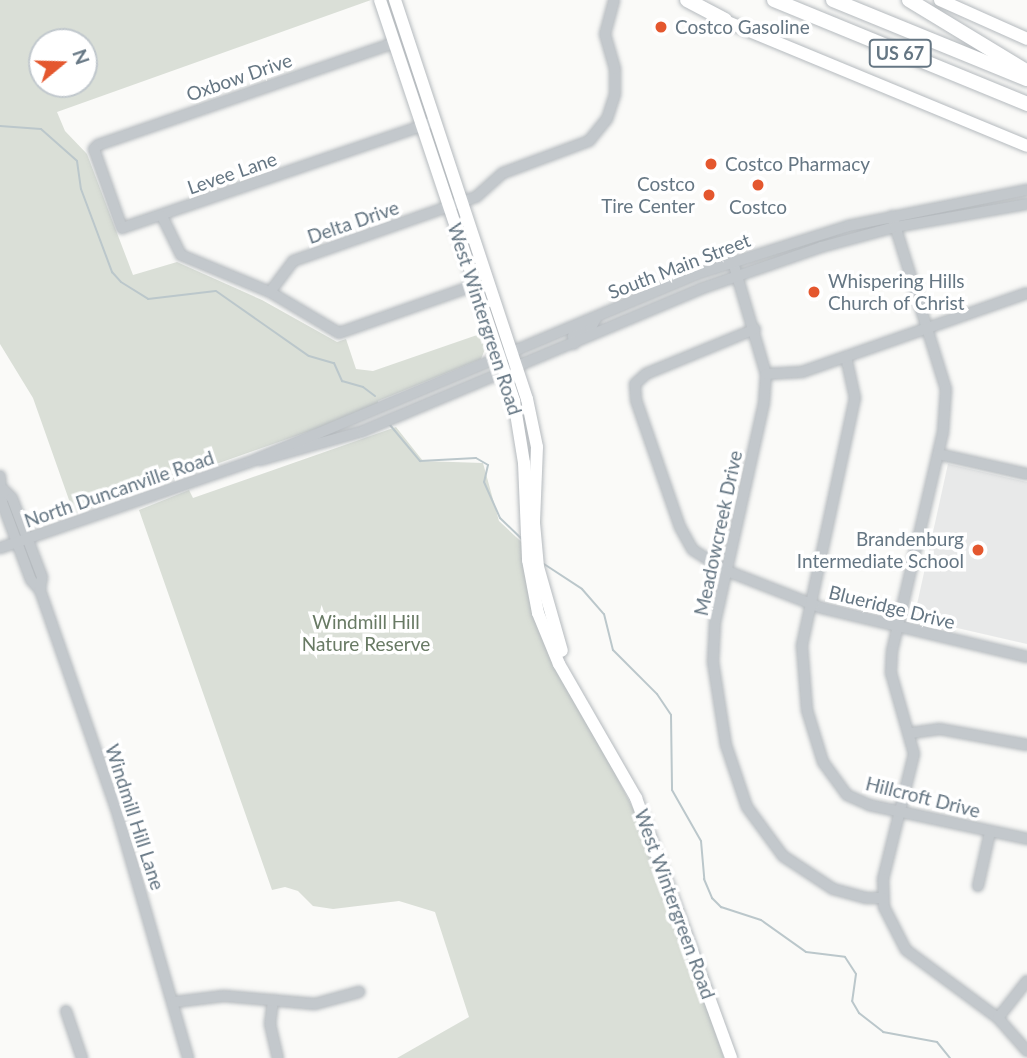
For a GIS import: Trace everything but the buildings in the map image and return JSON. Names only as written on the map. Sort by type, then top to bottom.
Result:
[{"type":"highway","points":[[687,0],[725,20]]},
{"type":"highway","name":"US 67","points":[[774,0],[1027,104]]},
{"type":"highway","name":"US 67","points":[[833,0],[1027,79]]},
{"type":"highway","points":[[909,0],[1027,72]]},
{"type":"main road","name":"West Wintergreen Road","points":[[380,0],[504,373],[520,431],[529,521],[543,592],[572,681]]},
{"type":"main road","name":"West Wintergreen Road","points":[[395,0],[513,352],[537,447],[529,521],[529,567],[538,613],[559,664],[572,681],[641,809],[731,1058]]},
{"type":"main road","points":[[676,0],[1027,146]]},
{"type":"main road","points":[[940,0],[1027,39]]},
{"type":"street","name":"Delta Drive","points":[[270,292],[293,261],[476,197],[503,173],[582,146],[603,124],[613,106],[616,81],[605,34],[614,0]]},
{"type":"street","name":"Oxbow Drive","points":[[96,146],[394,43]]},
{"type":"street","name":"Levee Lane","points":[[96,146],[122,228],[436,121]]},
{"type":"street","name":"South Main Street","points":[[358,417],[733,262],[817,235],[892,216],[1002,197],[1027,190]]},
{"type":"street","points":[[1002,197],[1006,209]]},
{"type":"street","name":"South Main Street","points":[[363,431],[640,316],[821,247],[895,227],[1027,204]]},
{"type":"street","points":[[162,216],[173,248],[181,255],[270,292],[339,333],[475,285]]},
{"type":"street","points":[[892,216],[930,329],[946,389],[938,454],[896,626],[891,673],[911,733],[914,754],[883,879],[883,898],[891,927],[906,950],[998,1018],[1027,1051]]},
{"type":"street","points":[[817,235],[821,247]]},
{"type":"street","name":"Meadowcreek Drive","points":[[733,262],[755,329],[766,374],[764,403],[715,623],[713,662],[722,728],[739,790],[763,834],[794,866],[833,889],[883,898]]},
{"type":"street","points":[[766,374],[795,374],[930,329],[989,303],[1027,293]]},
{"type":"street","points":[[634,301],[640,316]]},
{"type":"street","points":[[574,344],[573,336],[590,329],[597,317]]},
{"type":"street","name":"Blueridge Drive","points":[[755,329],[646,374],[634,391],[687,541],[693,550],[727,570],[809,604],[1027,657]]},
{"type":"street","name":"Hillcroft Drive","points":[[846,357],[855,398],[809,604],[802,678],[807,710],[823,762],[847,795],[901,811],[1027,839]]},
{"type":"street","points":[[358,417],[363,431]]},
{"type":"street","name":"North Duncanville Road","points":[[250,462],[358,417]]},
{"type":"street","name":"North Duncanville Road","points":[[0,548],[250,462],[363,431]]},
{"type":"street","points":[[938,454],[1027,474]]},
{"type":"street","name":"Windmill Hill Lane","points":[[0,476],[4,490],[2,502],[42,577],[40,590],[116,808],[175,1002],[188,1058]]},
{"type":"street","points":[[911,733],[940,729],[1027,745]]},
{"type":"street","points":[[978,886],[990,832]]},
{"type":"street","points":[[998,1018],[1027,981]]},
{"type":"street","points":[[175,1002],[224,996],[315,1004],[359,992]]},
{"type":"street","points":[[273,1000],[270,1024],[278,1058]]},
{"type":"street","points":[[66,1011],[82,1058]]},
{"type":"shaded area","name":"Brandenburg Intermediate School","points":[[948,464],[1027,482],[1027,644],[914,618]]},
{"type":"green space","points":[[0,0],[371,0],[98,97],[98,28],[28,28],[28,98],[96,98],[57,112],[65,131],[87,154],[133,275],[177,262],[262,300],[337,342],[346,339],[356,369],[373,371],[480,334],[485,349],[481,359],[378,401],[378,407],[74,514],[33,398],[0,344]]},
{"type":"green space","name":"Windmill Hill Nature Reserve","points":[[396,427],[423,461],[483,463],[499,521],[530,550],[554,657],[646,833],[724,1058],[397,1058],[469,1017],[435,912],[399,901],[333,909],[313,906],[298,891],[285,887],[272,890],[139,510],[189,490],[193,498]]},
{"type":"waterway","points":[[0,126],[41,129],[77,161],[81,189],[112,272],[121,282],[148,299],[216,291],[309,356],[334,363],[342,381],[363,387],[375,396]]},
{"type":"waterway","points":[[390,425],[420,461],[476,458],[488,465],[484,482],[500,518],[522,539]]},
{"type":"waterway","points":[[544,564],[582,589],[604,614],[613,650],[657,694],[671,715],[672,790],[701,841],[704,879],[712,898],[721,907],[761,920],[806,952],[845,957],[856,974],[852,1001],[859,1013],[883,1032],[937,1042],[950,1058]]},
{"type":"place","name":"Costco Gasoline","points":[[661,27]]},
{"type":"place","name":"Costco Pharmacy","points":[[711,164]]},
{"type":"place","name":"Costco","points":[[758,185]]},
{"type":"place","name":"Costco Tire Center","points":[[709,195]]},
{"type":"place","name":"Whispering Hills Church of Christ","points":[[814,292]]},
{"type":"place","name":"Brandenburg Intermediate School","points":[[978,550]]}]
